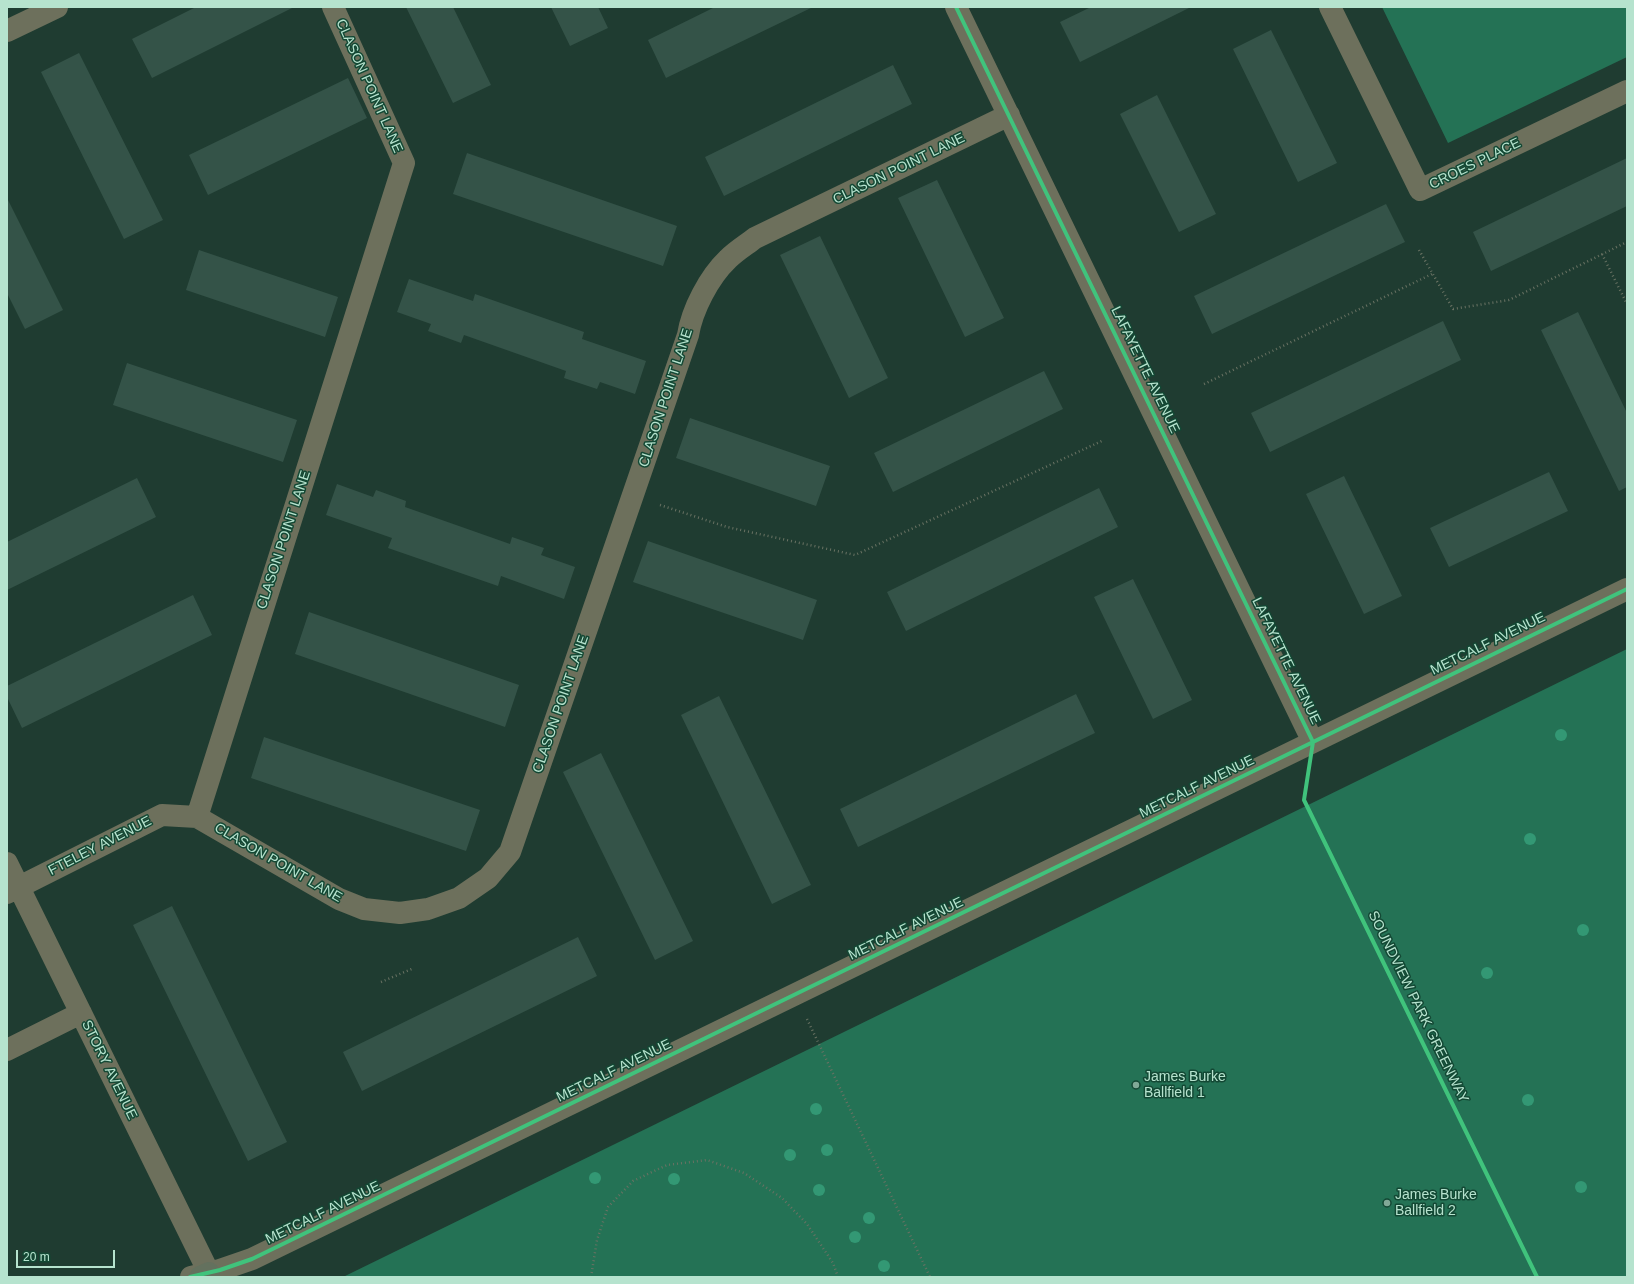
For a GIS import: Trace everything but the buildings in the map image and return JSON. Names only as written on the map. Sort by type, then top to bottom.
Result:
[{"type":"street","points":[[7,32],[57,7]]},
{"type":"street","name":"CLASON POINT LANE","points":[[333,7],[404,163],[197,817],[329,895],[364,909],[400,913],[428,909],[459,898],[488,878],[510,852],[688,335],[690,325],[703,291],[727,259],[755,238],[1009,115]]},
{"type":"street","name":"LAFAYETTE AVENUE","points":[[956,7],[1313,742]]},
{"type":"street","name":"CROES PLACE","points":[[1330,7],[1420,190],[1627,91]]},
{"type":"street","name":"METCALF AVENUE","points":[[202,1276],[252,1259],[1627,589]]},
{"type":"street","name":"FTELEY AVENUE","points":[[13,890],[162,815],[197,817]]},
{"type":"street","name":"STORY AVENUE","points":[[7,862],[13,890],[81,1013],[202,1276]]},
{"type":"street","points":[[7,1050],[81,1013]]},
{"type":"path","points":[[1419,250],[1453,309],[1509,300],[1627,242]]},
{"type":"path","points":[[1602,254],[1627,304]]},
{"type":"path","points":[[1204,384],[1432,274]]},
{"type":"path","points":[[654,504],[727,527],[855,555],[1104,440]]},
{"type":"path","points":[[381,982],[414,968]]},
{"type":"path","points":[[795,995],[930,1277]]},
{"type":"path","points":[[591,1277],[597,1240],[608,1207],[633,1181],[667,1165],[707,1160],[744,1173],[782,1198],[807,1224],[833,1263],[838,1277]]},
{"type":"green space","points":[[1382,7],[1627,7],[1627,57],[1448,143]]},
{"type":"green space","points":[[1627,649],[1627,1277],[343,1277]]},
{"type":"cycle path","name":"SOUNDVIEW PARK GREENWAY","points":[[956,7],[1313,742],[1304,800],[1537,1277]]},
{"type":"cycle path","points":[[190,1277],[220,1270],[252,1259],[1627,589]]},
{"type":"place","name":"James Burke Ballfield 1","points":[[1136,1085]]},
{"type":"place","name":"James Burke Ballfield 2","points":[[1387,1203]]}]
